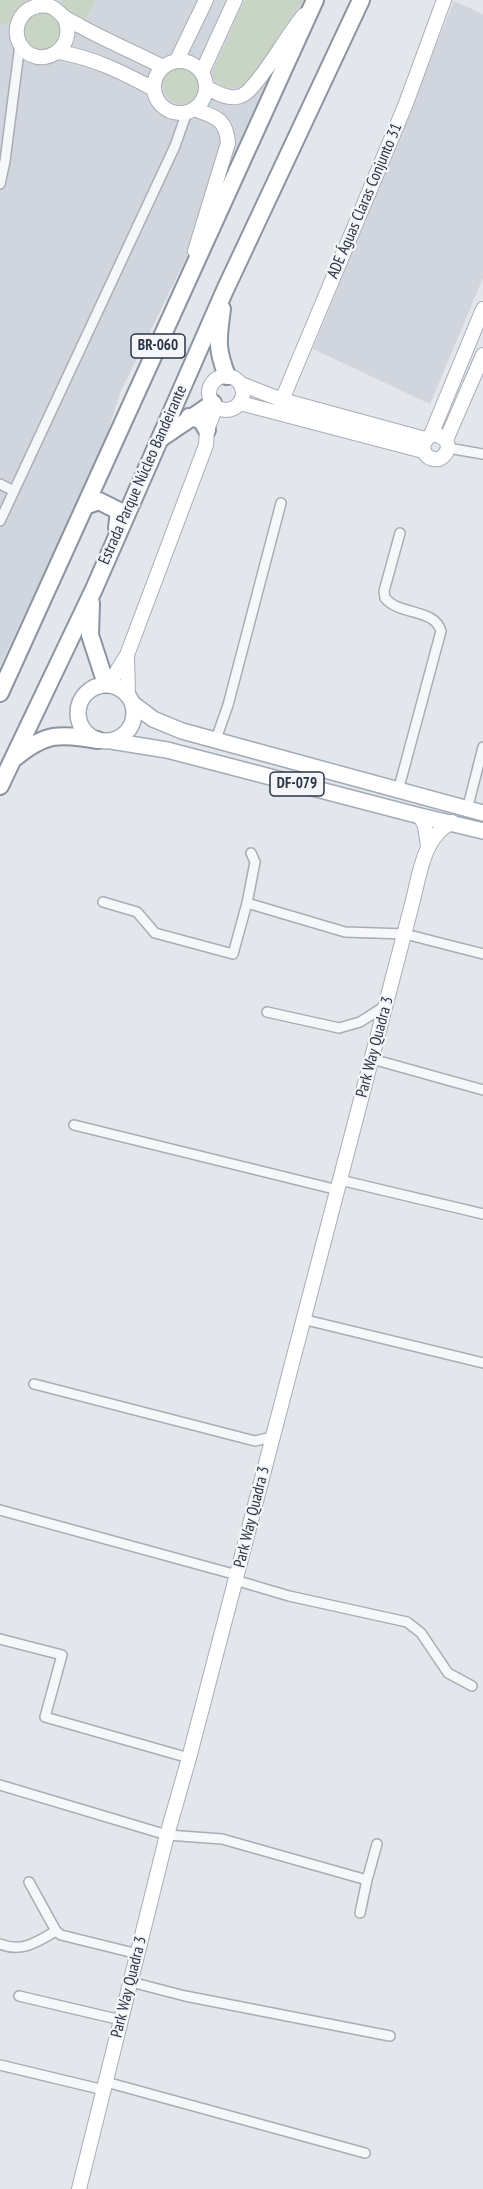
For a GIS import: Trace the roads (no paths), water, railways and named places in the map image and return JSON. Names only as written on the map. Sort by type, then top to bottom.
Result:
[{"type":"highway","name":"Estrada Parque Núcleo Bandeirante","points":[[0,786],[94,589],[116,534],[225,290],[361,0]]},
{"type":"highway","name":"BR-060","points":[[0,693],[314,2]]},
{"type":"highway","points":[[225,290],[218,342],[219,355],[234,380]]},
{"type":"highway","points":[[159,439],[189,417],[218,406]]},
{"type":"highway","points":[[189,417],[201,420],[206,438]]},
{"type":"highway","points":[[85,506],[99,501],[119,512],[116,534]]},
{"type":"highway","points":[[94,589],[89,617],[90,635],[108,684]]},
{"type":"highway","points":[[11,762],[30,746],[50,737],[62,735],[104,741]]},
{"type":"main road","name":"DF-079","points":[[108,684],[122,689],[153,719],[182,731],[483,813]]},
{"type":"main road","points":[[108,684],[98,685],[82,698],[79,711],[81,725],[85,732],[104,741],[118,739],[129,730],[134,717],[130,699]]},
{"type":"main road","name":"DF-079","points":[[104,741],[167,750],[483,831]]},
{"type":"street","points":[[185,285],[228,143],[225,126],[218,119],[191,110],[180,113],[166,108],[156,97],[154,89],[158,73],[163,67],[177,60],[206,0]]},
{"type":"street","points":[[202,72],[235,0]]},
{"type":"street","name":"ADE Águas Claras Conjunto 31","points":[[282,400],[401,116],[444,0]]},
{"type":"street","points":[[207,88],[224,96],[235,98],[244,95],[314,2]]},
{"type":"street","points":[[0,184],[20,44],[18,22],[34,3],[57,8],[125,48],[163,67]]},
{"type":"street","points":[[57,8],[68,31],[68,38],[59,52]]},
{"type":"street","points":[[20,44],[33,56],[42,57],[59,52],[87,57],[154,89]]},
{"type":"street","points":[[116,69],[125,48]]},
{"type":"street","points":[[0,521],[191,110],[205,96],[207,88],[202,72],[191,63],[177,60]]},
{"type":"street","points":[[483,309],[426,442],[429,458],[443,457],[483,355]]},
{"type":"street","points":[[458,367],[474,375]]},
{"type":"street","points":[[234,380],[243,394],[240,403],[232,409],[218,406],[209,394],[212,384],[218,378],[234,380],[282,400],[426,442]]},
{"type":"street","points":[[240,403],[426,442]]},
{"type":"street","points":[[108,684],[127,655],[218,406]]},
{"type":"street","points":[[426,442],[436,434],[447,444],[483,454]]},
{"type":"street","points":[[0,484],[14,491]]},
{"type":"street","points":[[216,742],[228,705],[280,503]]},
{"type":"street","points":[[399,791],[441,631],[440,625],[431,618],[396,608],[385,598],[384,591],[400,533]]},
{"type":"street","points":[[127,655],[130,699]]},
{"type":"street","points":[[467,810],[483,747]]},
{"type":"street","name":"Park Way Quadra 3","points":[[420,816],[425,826],[428,846]]},
{"type":"street","name":"Park Way Quadra 3","points":[[79,2189],[166,1835],[189,1758],[302,1319],[428,846],[441,828],[452,822]]},
{"type":"street","points":[[103,902],[137,912],[155,933],[233,954],[255,862],[251,854]]},
{"type":"street","points":[[247,903],[345,932],[405,934],[483,954]]},
{"type":"street","points":[[267,1012],[339,1028],[360,1023],[385,1006]]},
{"type":"street","points":[[372,1059],[483,1090]]},
{"type":"street","points":[[74,1125],[339,1185],[483,1214]]},
{"type":"street","points":[[302,1319],[483,1363]]},
{"type":"street","points":[[34,1384],[255,1441],[272,1437]]},
{"type":"street","points":[[255,1441],[268,1453]]},
{"type":"street","points":[[0,1510],[236,1578],[289,1596],[407,1623],[422,1633],[448,1673],[472,1686]]},
{"type":"street","points":[[0,1639],[62,1655],[45,1717],[189,1758]]},
{"type":"street","points":[[0,1785],[166,1835],[222,1839],[367,1880]]},
{"type":"street","points":[[360,1913],[377,1844]]},
{"type":"street","points":[[29,1882],[56,1931],[61,1935],[138,1954]]},
{"type":"street","points":[[0,1944],[10,1948],[23,1948],[56,1931]]},
{"type":"street","points":[[131,1982],[184,1996],[390,2036]]},
{"type":"street","points":[[20,1996],[121,2020]]},
{"type":"street","points":[[0,2065],[105,2086],[365,2153]]}]
